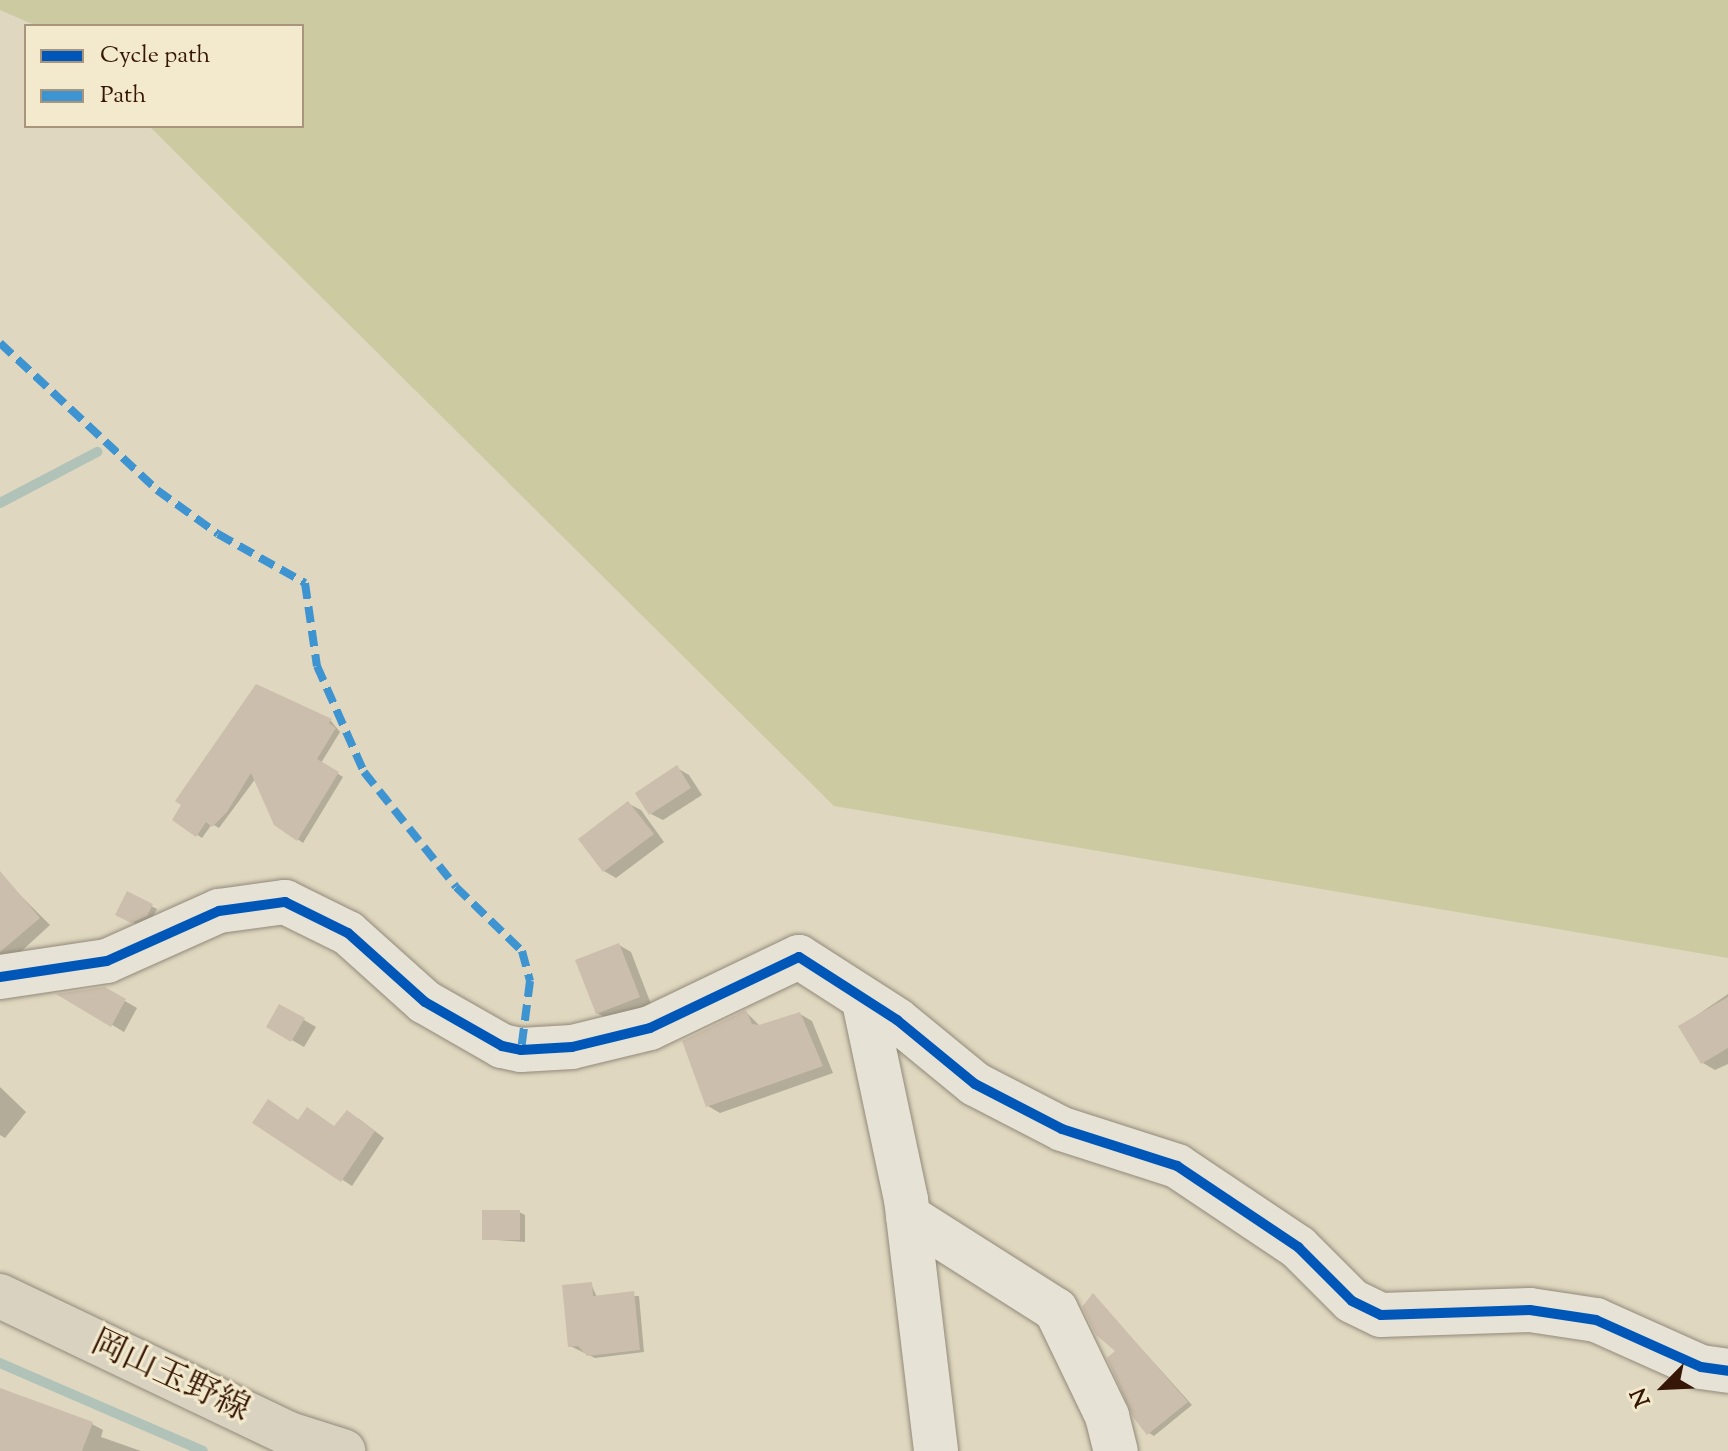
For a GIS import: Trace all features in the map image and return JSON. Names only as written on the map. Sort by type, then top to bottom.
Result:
[{"type":"main road","name":"岡山玉野線","points":[[0,1296],[289,1434],[343,1451]]},
{"type":"street","points":[[0,977],[107,961],[219,911],[285,902],[348,933],[425,1002],[502,1046],[521,1050],[572,1047],[650,1028],[799,957],[864,1002],[897,1020],[975,1084],[1062,1129],[1177,1166],[1298,1247],[1352,1301],[1381,1315],[1530,1310],[1596,1320],[1701,1367],[1728,1371]]},
{"type":"street","points":[[864,1002],[908,1216],[936,1451]]},
{"type":"street","points":[[908,1216],[1056,1310],[1107,1416],[1116,1451]]},
{"type":"green space","points":[[0,0],[1728,0],[1728,958],[834,806],[151,128],[304,128],[304,24],[32,24],[0,10]]},
{"type":"building","points":[[256,684],[332,719],[329,723],[336,728],[317,759],[339,772],[297,841],[274,825],[251,773],[227,812],[212,827],[206,822],[196,837],[172,820],[181,805],[175,801]]},
{"type":"building","points":[[677,765],[691,788],[649,815],[635,793]]},
{"type":"building","points":[[628,801],[654,834],[603,872],[578,839]]},
{"type":"building","points":[[0,871],[40,918],[0,952]]},
{"type":"building","points":[[127,891],[153,904],[147,916],[131,923],[115,915]]},
{"type":"building","points":[[619,943],[640,997],[596,1014],[575,960]]},
{"type":"building","points":[[105,987],[126,999],[111,1027],[56,994]]},
{"type":"building","points":[[1728,997],[1728,1048],[1701,1064],[1678,1026]]},
{"type":"building","points":[[279,1004],[305,1018],[291,1042],[266,1027]]},
{"type":"building","points":[[746,1010],[752,1024],[759,1025],[800,1012],[823,1066],[706,1107],[682,1041]]},
{"type":"building","points":[[268,1099],[298,1120],[307,1107],[334,1126],[347,1110],[375,1131],[341,1182],[252,1123]]},
{"type":"building","points":[[482,1210],[520,1210],[520,1240],[482,1240]]},
{"type":"building","points":[[592,1282],[593,1296],[634,1291],[640,1350],[587,1356],[578,1346],[568,1347],[562,1285]]},
{"type":"building","points":[[1093,1293],[1188,1402],[1147,1435],[1133,1417],[1107,1358],[1115,1351],[1096,1335],[1082,1307]]},
{"type":"building","points":[[0,1388],[93,1422],[82,1451],[0,1451]]},
{"type":"waterway","points":[[0,503],[97,452]]},
{"type":"waterway","points":[[0,1363],[203,1451]]},
{"type":"marked path","points":[[0,343],[157,490],[218,534],[305,583],[317,666],[364,772],[456,887],[522,951],[530,981],[521,1050]]},
{"type":"cycle path","points":[[0,977],[107,961],[219,911],[285,902],[348,933],[425,1002],[502,1046],[521,1050],[572,1047],[650,1028],[799,957],[897,1020],[975,1084],[1062,1129],[1177,1166],[1298,1247],[1352,1301],[1381,1315],[1530,1310],[1596,1320],[1701,1367],[1728,1371]]}]
